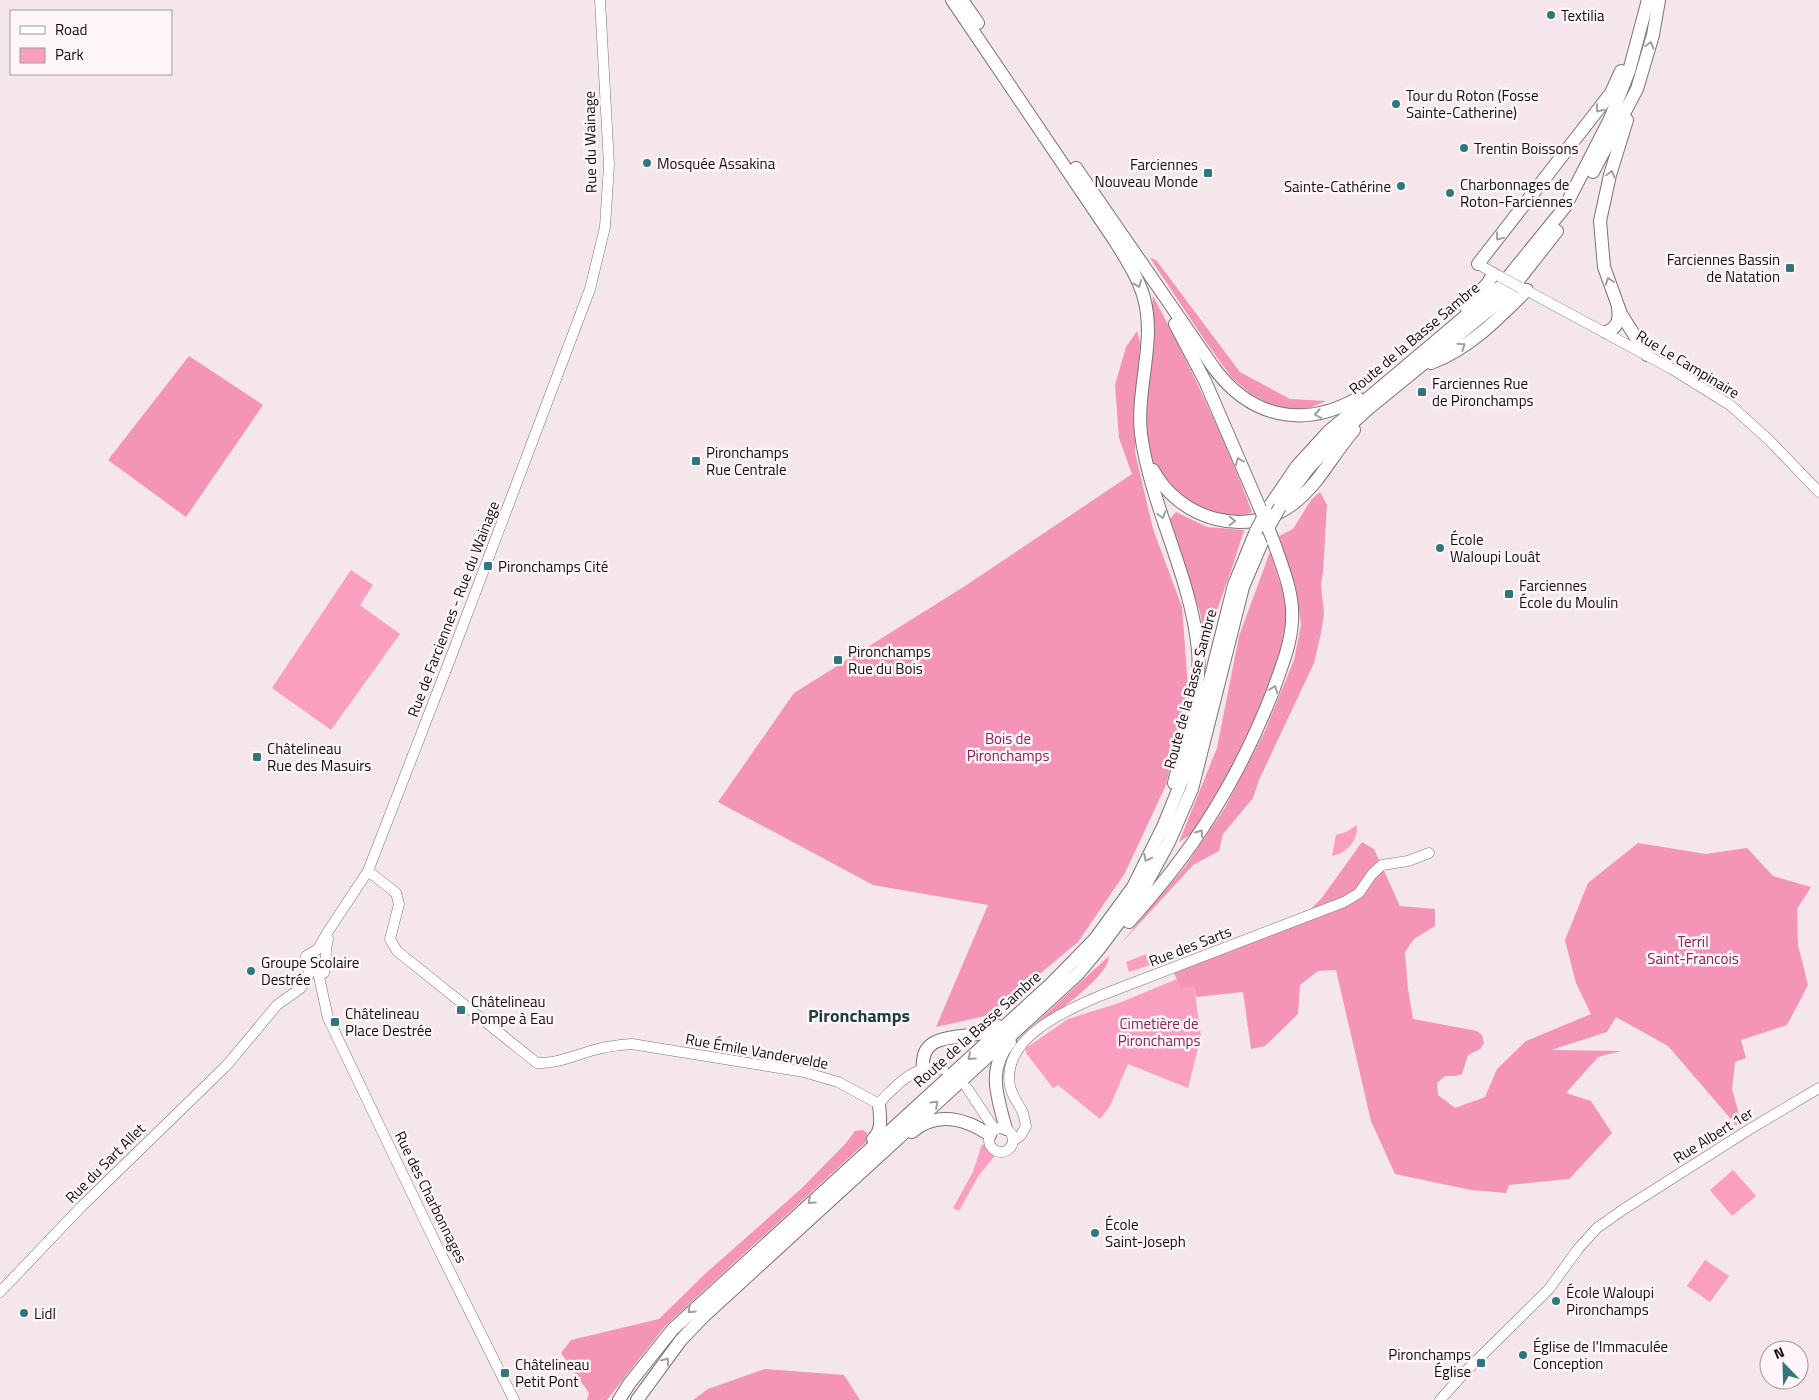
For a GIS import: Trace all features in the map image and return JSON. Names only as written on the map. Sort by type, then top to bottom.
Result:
[{"type":"highway","points":[[952,0],[1115,241],[1139,284],[1144,300],[1147,316],[1146,349],[1140,412],[1144,452],[1150,478],[1191,606],[1198,651],[1197,690],[1163,827]]},
{"type":"highway","points":[[962,0],[1220,377],[1238,394],[1256,406],[1268,411],[1304,416],[1330,411],[1379,389]]},
{"type":"highway","name":"Route de la Basse Sambre","points":[[637,1400],[681,1340],[704,1316],[1078,974],[1100,949],[1143,890],[1169,842],[1192,788],[1243,587],[1266,533],[1263,508],[1328,431],[1500,287],[1565,207],[1610,120],[1629,71],[1648,0]]},
{"type":"highway","name":"Route de la Basse Sambre","points":[[619,1400],[629,1384],[673,1328],[1052,983],[1094,939],[1132,887],[1163,827],[1189,763],[1234,585],[1280,506],[1318,456],[1369,408],[1506,296],[1572,211],[1637,89],[1653,35],[1659,0]]},
{"type":"highway","points":[[1478,264],[1611,92],[1644,19]]},
{"type":"highway","points":[[1606,332],[1613,329],[1620,315],[1604,267],[1600,221],[1610,175],[1637,89]]},
{"type":"highway","points":[[1100,949],[1131,920],[1183,857],[1200,834],[1232,782],[1259,725],[1287,652],[1292,620],[1292,607],[1287,581],[1266,533],[1263,508],[1205,381],[1143,267]]},
{"type":"highway","points":[[1421,354],[1442,326],[1468,305],[1496,275]]},
{"type":"highway","points":[[1419,368],[1443,359],[1473,339],[1497,320],[1524,289]]},
{"type":"highway","points":[[1618,308],[1647,355]]},
{"type":"highway","points":[[1144,452],[1154,472],[1164,486],[1186,507],[1200,515],[1217,520],[1232,522],[1257,520],[1284,510],[1310,489],[1343,443],[1359,425],[1369,408]]},
{"type":"highway","points":[[863,1170],[874,1164],[916,1128],[932,1121],[950,1118],[1000,1131],[995,1087],[996,1072],[1001,1056],[1008,1044],[1068,989],[1078,974]]},
{"type":"highway","points":[[923,1069],[922,1059],[927,1047],[935,1042],[975,1036],[995,1028],[1036,993],[1052,983]]},
{"type":"highway","points":[[830,1184],[836,1173],[877,1135],[881,1126],[879,1104]]},
{"type":"street","name":"Rue du Wainage","points":[[550,394],[590,289],[605,228],[609,165],[600,0]]},
{"type":"street","points":[[1478,264],[1496,275]]},
{"type":"street","name":"Rue Le Campinaire","points":[[1496,275],[1606,332],[1672,369],[1734,408],[1768,439],[1819,492]]},
{"type":"street","name":"Rue de Farciennes - Rue du Wainage","points":[[319,953],[318,949],[331,926],[368,871],[550,394]]},
{"type":"street","name":"Rue des Sarts","points":[[1013,1141],[1021,1135],[1026,1126],[1010,1088],[1010,1071],[1014,1055],[1027,1040],[1062,1013],[1102,995],[1344,902],[1359,892],[1372,874],[1382,865],[1408,861],[1429,853]]},
{"type":"street","name":"Rue Émile Vandervelde","points":[[368,871],[396,893],[399,904],[390,939],[397,951],[537,1063],[548,1064],[595,1049],[632,1044],[804,1072],[838,1082],[879,1104]]},
{"type":"street","points":[[319,953],[326,963],[318,970],[306,966],[305,959],[308,954],[319,953]]},
{"type":"street","name":"Rue des Charbonnages","points":[[318,970],[325,989],[324,1000],[328,1018],[514,1400]]},
{"type":"street","name":"Rue du Sart Allet","points":[[0,1292],[81,1207],[233,1058],[277,1005],[301,988],[318,970]]},
{"type":"street","points":[[879,1104],[882,1099],[914,1072],[934,1067],[943,1069]]},
{"type":"street","points":[[967,1088],[1000,1131],[1013,1141],[1009,1149],[1000,1152],[991,1146],[1000,1131],[1018,1120],[1020,1108]]},
{"type":"street","name":"Rue Albert 1er","points":[[1440,1400],[1467,1370],[1549,1289],[1578,1249],[1597,1228],[1750,1129],[1819,1088]]},
{"type":"green space","points":[[1150,258],[1156,260],[1240,372],[1290,399],[1326,401],[1310,408],[1296,410],[1272,405],[1251,394],[1232,378]]},
{"type":"green space","points":[[1153,296],[1206,402],[1252,512],[1237,519],[1199,511],[1171,487],[1150,460],[1143,398]]},
{"type":"green space","name":"Bois de Pironchamps","points":[[1137,331],[1140,342],[1135,452],[1153,529],[1182,607],[1188,688],[1166,785],[1125,873],[1078,942],[990,1015],[936,1027],[988,905],[873,885],[718,802],[794,693],[965,586],[1132,474],[1119,438],[1115,385],[1126,347]]},
{"type":"green space","points":[[189,356],[263,405],[186,517],[108,460]]},
{"type":"green space","points":[[1320,492],[1327,505],[1321,584],[1324,614],[1314,663],[1259,780],[1253,798],[1223,834],[1219,851],[1193,865],[1118,947],[1185,867],[1225,808],[1265,731],[1294,660],[1301,625],[1296,588],[1279,536],[1293,529],[1311,500]]},
{"type":"green space","points":[[1176,512],[1207,527],[1244,530],[1205,644],[1200,612],[1169,520]]},
{"type":"green space","points":[[1270,552],[1282,589],[1287,615],[1278,663],[1246,742],[1193,833],[1179,842],[1217,748],[1239,636]]},
{"type":"green space","points":[[351,570],[373,585],[360,605],[400,634],[331,730],[272,688]]},
{"type":"green space","points":[[1357,825],[1356,836],[1347,849],[1332,856],[1336,835],[1346,832]]},
{"type":"green space","name":"Terril Saint-Francois","points":[[1362,842],[1374,849],[1400,906],[1435,909],[1435,926],[1414,939],[1405,952],[1413,1019],[1477,1031],[1482,1035],[1484,1043],[1480,1049],[1468,1055],[1462,1074],[1445,1076],[1437,1083],[1438,1095],[1455,1108],[1485,1097],[1497,1069],[1526,1041],[1591,1014],[1576,983],[1565,940],[1588,883],[1638,843],[1706,854],[1747,848],[1773,876],[1811,887],[1797,909],[1798,945],[1808,985],[1787,1025],[1741,1040],[1746,1058],[1735,1062],[1732,1089],[1741,1122],[1736,1125],[1668,1046],[1616,1017],[1607,1032],[1551,1050],[1621,1051],[1598,1057],[1566,1093],[1591,1101],[1612,1133],[1569,1179],[1509,1185],[1506,1193],[1471,1190],[1395,1174],[1371,1121],[1336,970],[1318,971],[1300,985],[1298,1014],[1265,1046],[1251,1049],[1243,992],[1196,997],[1194,987],[1181,989],[1174,973],[1295,924],[1321,899]]},
{"type":"green space","points":[[1146,954],[1150,965],[1129,972],[1126,962]]},
{"type":"green space","points":[[1109,956],[1102,972],[1094,980],[1013,1050],[1013,1044]]},
{"type":"green space","name":"Cimetière de Pironchamps","points":[[1177,979],[1181,989],[1194,987],[1201,1036],[1188,1088],[1128,1064],[1110,1106],[1100,1119],[1058,1085],[1053,1088],[1026,1053],[1026,1048],[1068,1019],[1119,1003]]},
{"type":"green space","points":[[863,1130],[867,1133],[866,1142],[665,1326],[607,1400],[587,1400],[589,1393],[561,1353],[571,1340],[659,1319],[706,1273],[802,1188],[846,1143],[855,1131]]},
{"type":"green space","points":[[982,1144],[998,1152],[979,1175],[959,1211],[953,1208],[973,1172]]},
{"type":"green space","points":[[1733,1170],[1756,1196],[1732,1216],[1710,1190]]},
{"type":"green space","points":[[1705,1260],[1729,1276],[1710,1302],[1687,1286]]},
{"type":"green space","points":[[765,1369],[844,1375],[860,1400],[693,1400],[708,1389]]},
{"type":"place","name":"Textilia","points":[[1551,15]]},
{"type":"place","name":"Tour du Roton (Fosse Sainte-Catherine)","points":[[1396,104]]},
{"type":"place","name":"Trentin Boissons","points":[[1464,148]]},
{"type":"place","name":"Mosquée Assakina","points":[[647,163]]},
{"type":"place","name":"Farciennes Nouveau Monde","points":[[1208,173]]},
{"type":"place","name":"Sainte-Cathérine","points":[[1401,186]]},
{"type":"place","name":"Charbonnages de Roton-Farciennes","points":[[1450,193]]},
{"type":"place","name":"Farciennes Bassin de Natation","points":[[1790,268]]},
{"type":"place","name":"Farciennes Rue de Pironchamps","points":[[1422,392]]},
{"type":"place","name":"Pironchamps Rue Centrale","points":[[696,461]]},
{"type":"place","name":"École Waloupi Louât","points":[[1440,548]]},
{"type":"place","name":"Pironchamps Cité","points":[[488,566]]},
{"type":"place","name":"Farciennes École du Moulin","points":[[1509,594]]},
{"type":"place","name":"Pironchamps Rue du Bois","points":[[838,660]]},
{"type":"place","name":"Châtelineau Rue des Masuirs","points":[[257,757]]},
{"type":"place","name":"Groupe Scolaire Destrée","points":[[251,971]]},
{"type":"place","name":"Châtelineau Pompe à Eau","points":[[461,1010]]},
{"type":"place","name":"Châtelineau Place Destrée","points":[[335,1022]]},
{"type":"place","name":"École Saint-Joseph","points":[[1095,1233]]},
{"type":"place","name":"École Waloupi Pironchamps","points":[[1556,1301]]},
{"type":"place","name":"Lidl","points":[[24,1313]]},
{"type":"place","name":"Église de l'Immaculée Conception","points":[[1523,1355]]},
{"type":"place","name":"Pironchamps Église","points":[[1481,1363]]},
{"type":"place","name":"Châtelineau Petit Pont","points":[[505,1373]]},
{"type":"district","name":"Pironchamps","points":[[859,1015]]}]
